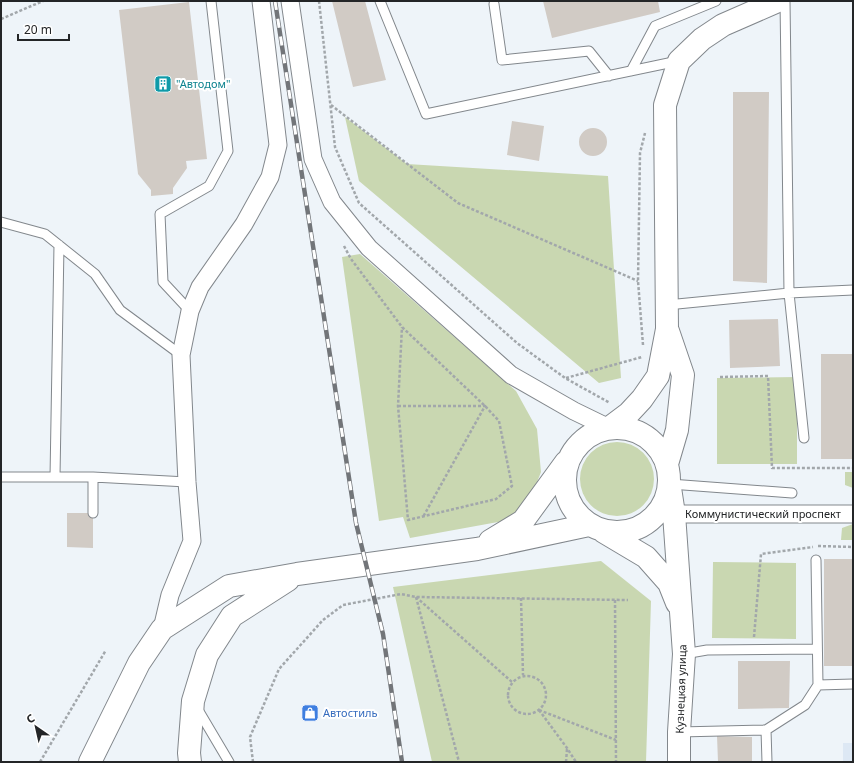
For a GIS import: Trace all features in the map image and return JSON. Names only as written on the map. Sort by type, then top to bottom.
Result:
[{"type":"main road","points":[[478,549],[523,521],[577,446],[586,437],[609,428],[629,413],[642,399],[658,376],[667,329],[665,105],[679,61],[702,39],[723,25],[778,1]]},
{"type":"main road","points":[[90,762],[139,663],[162,629],[229,586],[297,574],[478,549],[595,528],[616,533],[632,531],[646,524],[658,513],[666,500],[677,430],[683,375],[667,329]]},
{"type":"main road","points":[[609,428],[624,428],[638,432],[651,440],[661,451],[669,474]]},
{"type":"main road","points":[[570,456],[565,471],[564,486],[569,502],[577,515],[595,528],[646,557],[669,583],[682,616]]},
{"type":"main road","name":"Кузнецкая улица","points":[[669,474],[674,514],[684,654],[679,732],[679,762]]},
{"type":"main road","points":[[190,762],[189,754],[193,701],[207,655],[232,616],[297,574]]},
{"type":"street","points":[[162,629],[170,595],[192,541],[180,355],[190,311],[200,287],[244,224],[270,177],[278,145],[261,1]]},
{"type":"street","points":[[290,1],[312,159],[332,202],[369,248],[511,375],[574,411],[609,428]]},
{"type":"street","name":"Коммунистический проспект","points":[[674,514],[853,514]]},
{"type":"lane","points":[[190,311],[163,282],[160,214],[209,186],[228,150],[211,1]]},
{"type":"lane","points":[[380,1],[426,114],[679,61]]},
{"type":"lane","points":[[631,71],[655,26],[716,1]]},
{"type":"lane","points":[[786,1],[789,293],[804,438]]},
{"type":"lane","points":[[494,4],[502,60],[589,51],[609,76]]},
{"type":"lane","points":[[1,222],[45,234],[95,274],[120,310],[180,355]]},
{"type":"lane","points":[[55,477],[59,245]]},
{"type":"lane","points":[[667,305],[789,293],[853,290]]},
{"type":"lane","points":[[669,474],[792,493]]},
{"type":"lane","points":[[1,477],[93,477],[187,482]]},
{"type":"lane","points":[[93,477],[93,513]]},
{"type":"lane","points":[[679,732],[766,730],[805,705],[818,685],[816,560]]},
{"type":"lane","points":[[684,654],[707,650],[817,649]]},
{"type":"lane","points":[[818,685],[853,684]]},
{"type":"lane","points":[[193,701],[229,762]]},
{"type":"lane","points":[[766,730],[767,762]]},
{"type":"path","points":[[1,19],[43,1]]},
{"type":"path","points":[[319,1],[335,147],[360,203],[517,342],[565,378],[611,404]]},
{"type":"path","points":[[330,104],[458,203],[638,282]]},
{"type":"path","points":[[640,153],[638,282],[644,351]]},
{"type":"path","points":[[344,245],[351,259],[402,326],[499,421],[512,486],[496,499],[408,520],[398,406],[402,326]]},
{"type":"path","points":[[565,378],[644,357],[643,363]]},
{"type":"path","points":[[720,377],[768,376],[772,468],[853,468]]},
{"type":"path","points":[[398,406],[485,406]]},
{"type":"path","points":[[423,517],[485,406]]},
{"type":"path","points":[[754,639],[761,554],[816,546],[853,546]]},
{"type":"path","points":[[252,762],[250,737],[279,669],[323,620],[343,605],[401,594],[416,597],[628,600]]},
{"type":"path","points":[[416,597],[512,682]]},
{"type":"path","points":[[416,597],[459,762]]},
{"type":"path","points":[[522,598],[523,675]]},
{"type":"path","points":[[615,600],[616,762]]},
{"type":"path","points":[[40,762],[106,650]]},
{"type":"path","points":[[523,675],[530,675],[541,681],[545,687],[546,699],[539,710],[527,714],[515,710],[508,700],[509,687],[512,682],[523,675]]},
{"type":"path","points":[[539,710],[616,740]]},
{"type":"path","points":[[539,710],[576,762]]},
{"type":"path","points":[[566,762],[567,748]]},
{"type":"shaded area","points":[[843,743],[853,743],[853,762],[843,762]]},
{"type":"green space","points":[[345,117],[407,164],[608,176],[621,378],[599,383],[359,181]]},
{"type":"green space","points":[[360,254],[516,391],[537,429],[541,472],[530,500],[509,520],[410,538],[403,517],[379,521],[342,257]]},
{"type":"green space","points":[[797,377],[797,464],[717,464],[717,378]]},
{"type":"green space","points":[[610,442],[624,442],[638,448],[648,458],[654,472],[654,486],[648,500],[638,510],[624,516],[610,516],[596,510],[586,500],[580,486],[580,472],[586,458],[596,448]]},
{"type":"green space","points":[[845,472],[853,472],[853,488],[845,485]]},
{"type":"green space","points":[[853,524],[853,540],[841,540],[842,528]]},
{"type":"green space","points":[[601,561],[651,601],[646,762],[432,762],[393,587]]},
{"type":"green space","points":[[713,562],[796,563],[796,639],[712,638]]},
{"type":"building","points":[[332,1],[365,1],[386,80],[353,87]]},
{"type":"building","points":[[543,1],[658,1],[660,12],[552,38]]},
{"type":"building","name":"\"Автодом\"","points":[[189,2],[207,159],[186,161],[187,168],[173,188],[173,194],[151,196],[151,190],[138,174],[119,10]]},
{"type":"building","points":[[733,92],[769,92],[767,283],[733,281]]},
{"type":"building","points":[[512,121],[544,126],[539,161],[507,155]]},
{"type":"building","points":[[593,128],[603,132],[607,142],[603,152],[593,156],[583,152],[579,142],[583,132]]},
{"type":"building","points":[[778,319],[780,366],[730,368],[729,320]]},
{"type":"building","points":[[821,354],[853,354],[853,459],[821,459]]},
{"type":"building","points":[[67,513],[93,513],[93,548],[67,547]]},
{"type":"building","points":[[824,559],[853,559],[853,666],[824,666]]},
{"type":"building","points":[[738,661],[790,661],[789,708],[738,709]]},
{"type":"building","points":[[717,736],[752,737],[752,762],[718,762]]},
{"type":"railway","points":[[275,1],[356,523],[383,634],[402,762]]},
{"type":"place","name":"\"Автодом\"","points":[[163,84]]},
{"type":"place","name":"Автостиль","points":[[310,713]]}]
